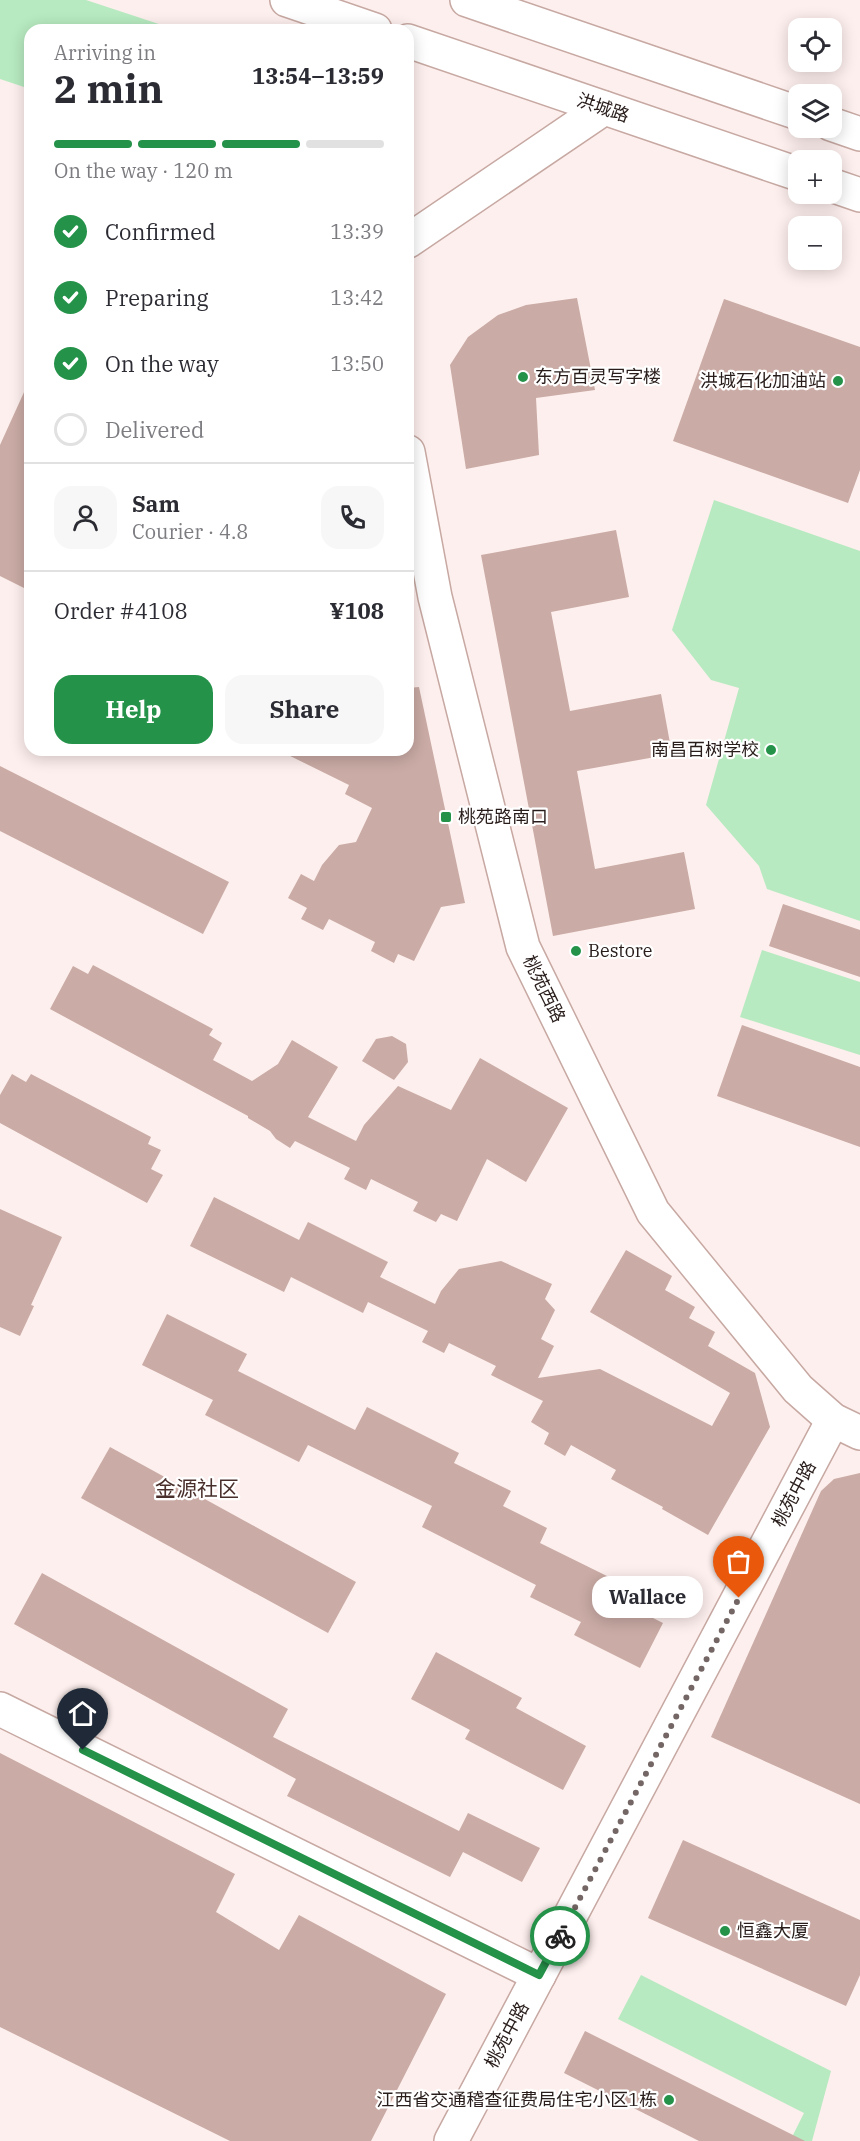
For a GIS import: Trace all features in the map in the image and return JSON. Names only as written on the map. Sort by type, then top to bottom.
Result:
[{"type":"main road","points":[[287,0],[356,24]]},
{"type":"main road","points":[[467,0],[788,110]]},
{"type":"main road","name":"洪城路","points":[[414,43],[788,171]]},
{"type":"main road","points":[[414,237],[604,108]]},
{"type":"main road","points":[[842,128],[860,134]]},
{"type":"main road","points":[[842,189],[860,195]]},
{"type":"main road","name":"桃苑西路","points":[[414,484],[435,597],[524,947],[653,1212],[798,1389],[847,1426]]},
{"type":"main road","name":"桃苑中路","points":[[451,2141],[539,1975],[847,1426]]},
{"type":"main road","points":[[0,1709],[539,1975]]},
{"type":"green space","points":[[0,0],[86,0],[159,24],[24,24],[24,87],[0,79]]},
{"type":"green space","points":[[714,500],[860,551],[860,921],[767,889],[759,866],[706,805],[739,688],[711,680],[672,630]]},
{"type":"green space","points":[[762,950],[860,982],[860,1055],[740,1017]]},
{"type":"green space","points":[[641,1975],[831,2071],[812,2141],[790,2141],[804,2113],[618,2019]]},
{"type":"building","name":"东方百灵写字楼","points":[[577,298],[595,390],[536,398],[539,455],[466,469],[450,365],[468,337],[498,315],[526,305]]},
{"type":"building","points":[[724,299],[860,347],[860,470],[848,503],[673,441]]},
{"type":"building","points":[[24,392],[24,588],[0,576],[0,445]]},
{"type":"building","points":[[616,530],[629,597],[551,612],[570,711],[661,694],[672,754],[577,771],[595,869],[684,852],[695,909],[553,936],[481,555]]},
{"type":"building","points":[[414,687],[419,687],[465,903],[441,907],[414,961],[398,954],[394,963],[371,951],[375,942],[329,919],[323,930],[301,919],[307,908],[288,898],[301,874],[314,881],[322,865],[339,845],[356,842],[372,808],[345,794],[349,785],[290,756],[414,756]]},
{"type":"building","points":[[0,766],[229,882],[203,934],[0,831]]},
{"type":"building","points":[[783,904],[860,930],[860,977],[769,946]]},
{"type":"building","points":[[93,965],[213,1029],[209,1035],[222,1043],[213,1060],[252,1081],[278,1064],[292,1040],[338,1067],[308,1117],[356,1141],[364,1125],[398,1086],[451,1110],[480,1058],[568,1108],[526,1182],[487,1159],[457,1221],[441,1214],[436,1222],[413,1211],[418,1202],[371,1179],[366,1190],[344,1179],[350,1168],[295,1141],[290,1148],[248,1116],[50,1009],[73,966],[88,974]]},
{"type":"building","points":[[742,1025],[860,1067],[860,1147],[717,1096]]},
{"type":"building","points":[[392,1036],[406,1044],[408,1062],[394,1080],[362,1061],[376,1039]]},
{"type":"building","points":[[12,1074],[26,1082],[31,1074],[151,1137],[148,1144],[161,1150],[151,1169],[163,1175],[147,1203],[0,1123],[0,1095]]},
{"type":"building","points":[[214,1197],[299,1240],[308,1222],[388,1262],[380,1277],[435,1304],[441,1291],[459,1269],[501,1261],[552,1284],[545,1299],[555,1310],[541,1339],[554,1346],[538,1378],[600,1369],[712,1426],[730,1393],[590,1312],[626,1250],[672,1276],[665,1290],[695,1307],[689,1318],[715,1332],[708,1346],[755,1373],[770,1427],[708,1535],[611,1479],[616,1470],[571,1445],[565,1456],[544,1444],[549,1433],[531,1422],[543,1401],[491,1375],[496,1366],[449,1343],[444,1353],[422,1342],[428,1331],[368,1302],[363,1313],[291,1277],[284,1292],[190,1246]]},
{"type":"building","points":[[0,1209],[62,1237],[31,1305],[34,1306],[20,1336],[0,1327]]},
{"type":"building","points":[[167,1314],[247,1354],[238,1371],[355,1430],[367,1407],[459,1453],[454,1463],[511,1491],[503,1506],[547,1528],[540,1543],[611,1578],[603,1593],[663,1623],[640,1668],[574,1635],[581,1622],[530,1597],[536,1585],[422,1527],[432,1506],[308,1445],[299,1462],[205,1415],[213,1400],[142,1365]]},
{"type":"building","points":[[110,1447],[356,1582],[328,1633],[81,1498]]},
{"type":"building","points":[[860,1473],[860,1804],[711,1737],[821,1491],[834,1479]]},
{"type":"building","points":[[42,1573],[288,1709],[273,1737],[459,1831],[468,1813],[540,1848],[522,1882],[463,1852],[450,1877],[287,1796],[296,1779],[14,1624]]},
{"type":"building","points":[[436,1652],[522,1698],[516,1708],[586,1746],[563,1790],[465,1739],[470,1730],[411,1699]]},
{"type":"building","points":[[0,1753],[235,1874],[216,1912],[279,1950],[299,1915],[446,1994],[371,2141],[230,2141],[0,2027]]},
{"type":"building","name":"恒鑫大厦","points":[[683,1840],[860,1920],[860,1975],[846,2006],[648,1918]]},
{"type":"building","name":"江西省交通稽查征费局住宅小区1栋","points":[[585,2031],[805,2141],[699,2141],[564,2073]]},
{"type":"way so far","points":[[560,1936],[739,1598]]},
{"type":"place","name":"东方百灵写字楼","points":[[523,377]]},
{"type":"place","name":"洪城石化加油站","points":[[838,381]]},
{"type":"place","name":"南昌百树学校","points":[[771,750]]},
{"type":"place","name":"桃苑路南口","points":[[446,817]]},
{"type":"place","name":"Bestore","points":[[576,951]]},
{"type":"place","name":"Wallace","points":[[739,1598]]},
{"type":"place","name":"恒鑫大厦","points":[[725,1931]]},
{"type":"place","name":"江西省交通稽查征费局住宅小区1栋","points":[[669,2100]]},
{"type":"district","name":"金源社区","points":[[197,1489]]},
{"type":"route","points":[[83,1750],[539,1975],[560,1936]]}]
